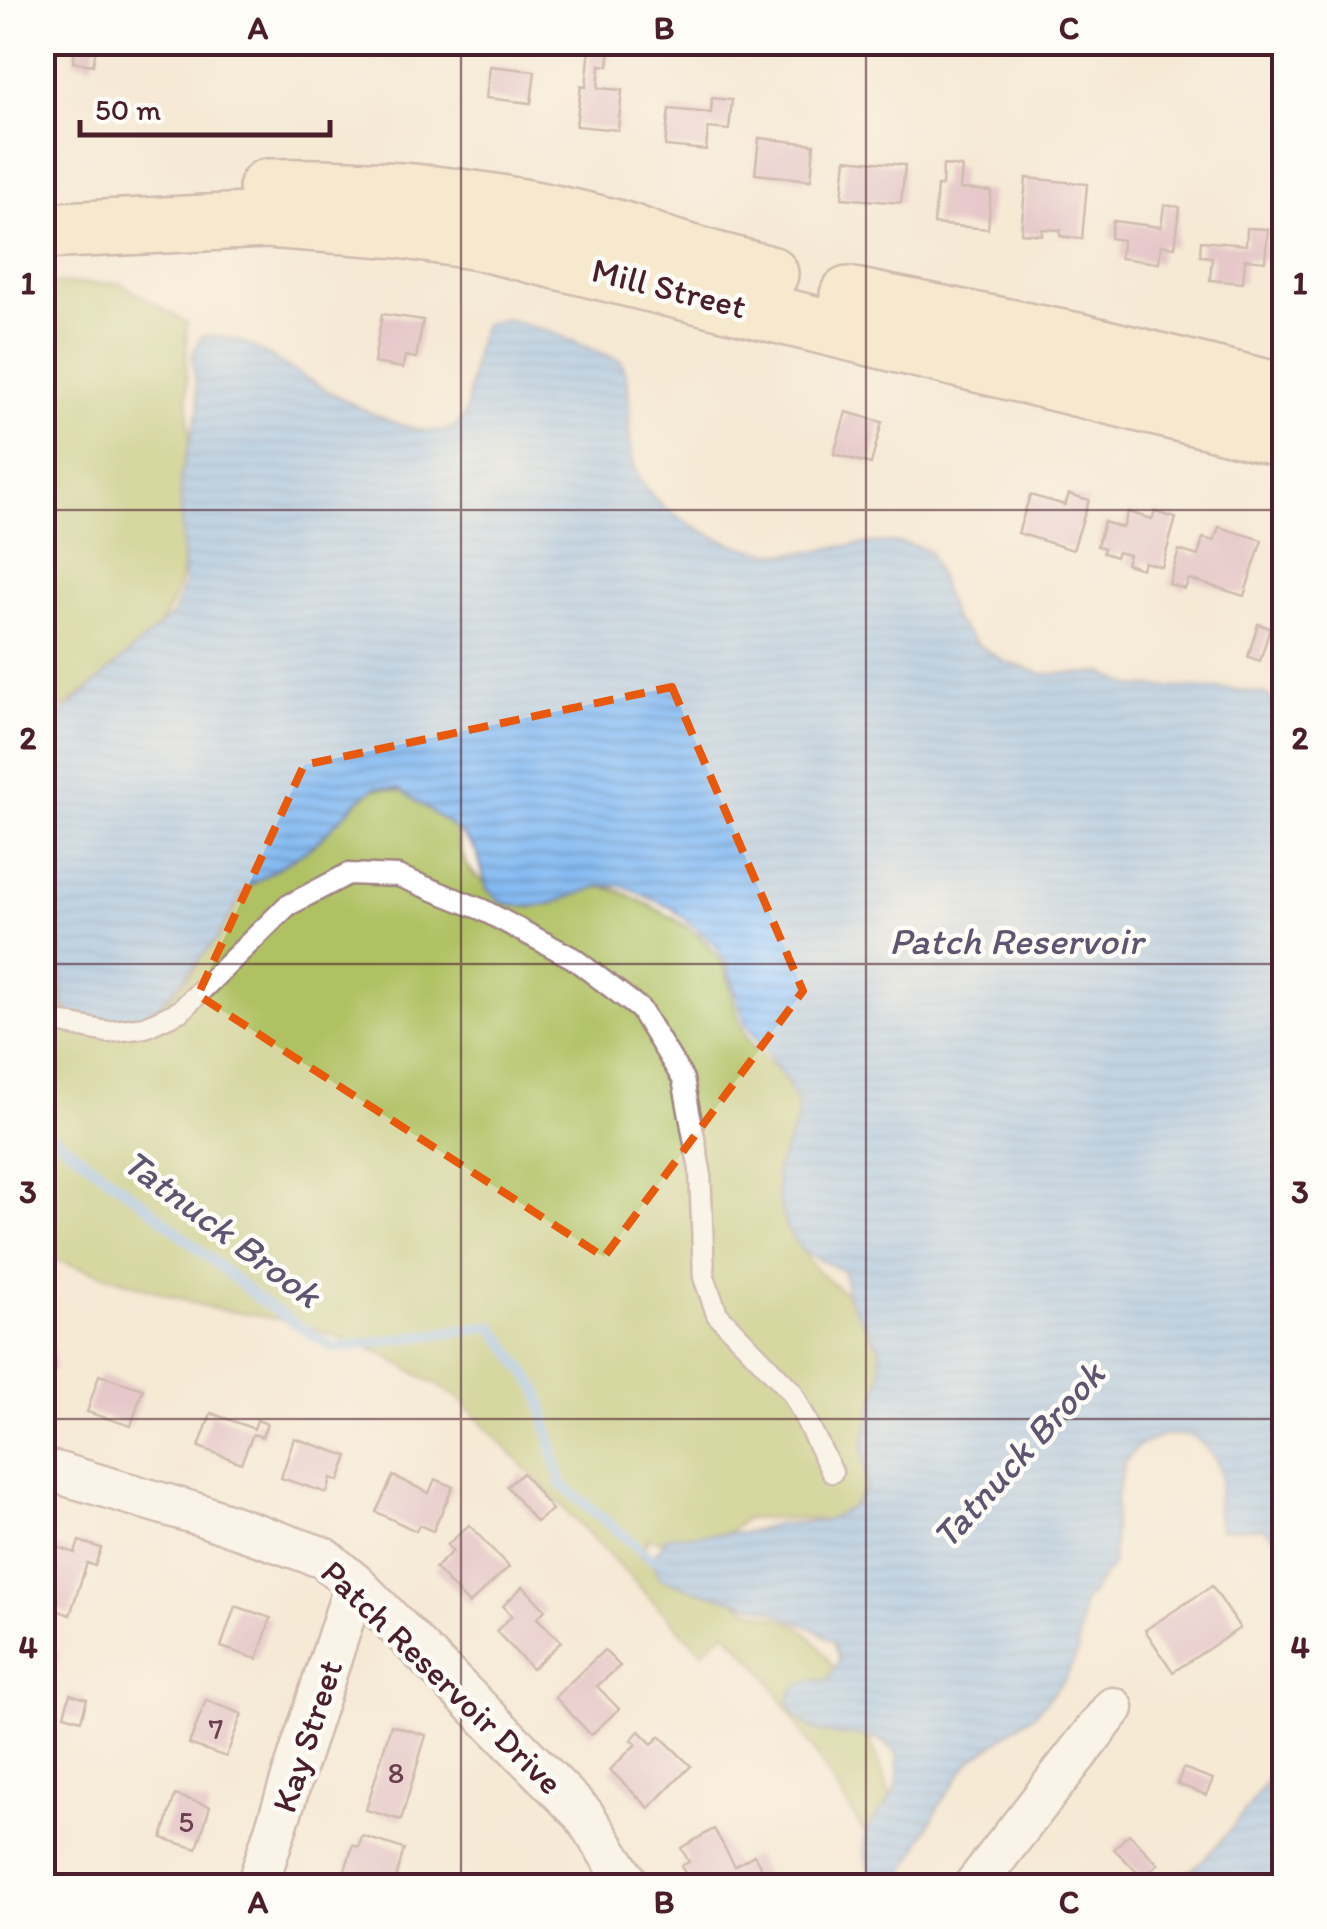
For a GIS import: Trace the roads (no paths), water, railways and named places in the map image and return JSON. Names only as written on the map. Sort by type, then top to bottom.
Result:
[{"type":"main road","name":"Mill Street","points":[[42,200],[193,188],[343,186],[518,206],[618,228],[668,267],[1284,439]]},
{"type":"main road","name":"Mill Street","points":[[42,231],[267,220],[400,230],[668,267],[885,304],[1077,341],[1284,392]]},
{"type":"street","name":"Patch Reservoir Drive","points":[[42,1472],[55,1472],[200,1515],[324,1558],[356,1584],[582,1814],[630,1886]]},
{"type":"street","name":"Kay Street","points":[[257,1886],[356,1584]]},
{"type":"street","points":[[974,1886],[1114,1708]]},
{"type":"lane","points":[[42,1019],[106,1032],[145,1027],[180,1011],[286,906],[348,874],[398,876],[482,910],[572,958],[640,1008],[683,1079],[700,1170],[704,1277],[717,1314],[792,1392],[832,1472]]},
{"type":"water","name":"Patch Reservoir","points":[[506,319],[621,361],[628,388],[630,445],[637,473],[664,506],[707,533],[742,546],[778,553],[875,543],[912,545],[930,552],[953,618],[976,643],[1003,661],[1042,674],[1104,673],[1131,686],[1265,694],[1284,708],[1284,1542],[1263,1528],[1220,1529],[1220,1472],[1217,1462],[1194,1436],[1165,1435],[1137,1447],[1125,1462],[1116,1498],[1112,1565],[1083,1604],[1077,1653],[1066,1677],[1037,1712],[969,1762],[940,1804],[902,1879],[894,1886],[874,1880],[865,1841],[871,1823],[897,1785],[897,1753],[877,1739],[809,1727],[789,1703],[800,1685],[827,1681],[839,1660],[833,1642],[816,1630],[766,1608],[659,1577],[652,1559],[668,1536],[741,1533],[780,1524],[824,1521],[850,1508],[866,1488],[863,1444],[881,1376],[880,1348],[847,1296],[844,1271],[802,1251],[786,1228],[776,1170],[797,1122],[798,1105],[787,1082],[746,1025],[727,965],[716,945],[672,908],[624,886],[600,886],[551,904],[530,907],[502,903],[487,889],[477,852],[460,832],[399,789],[376,787],[314,845],[246,888],[217,939],[147,1019],[123,1027],[73,1022],[63,1001],[59,920],[43,863],[42,731],[173,614],[184,583],[180,480],[199,407],[192,356],[202,336],[225,337],[247,344],[360,408],[425,431],[450,429],[465,414],[484,324]]},
{"type":"water","points":[[1284,1764],[1284,1886],[1156,1886],[1193,1868],[1209,1853],[1278,1765]]},
{"type":"waterway","name":"Tatnuck Brook","points":[[42,1128],[142,1202],[261,1301],[334,1348],[493,1326],[539,1391],[561,1484],[652,1559],[662,1560]]}]
